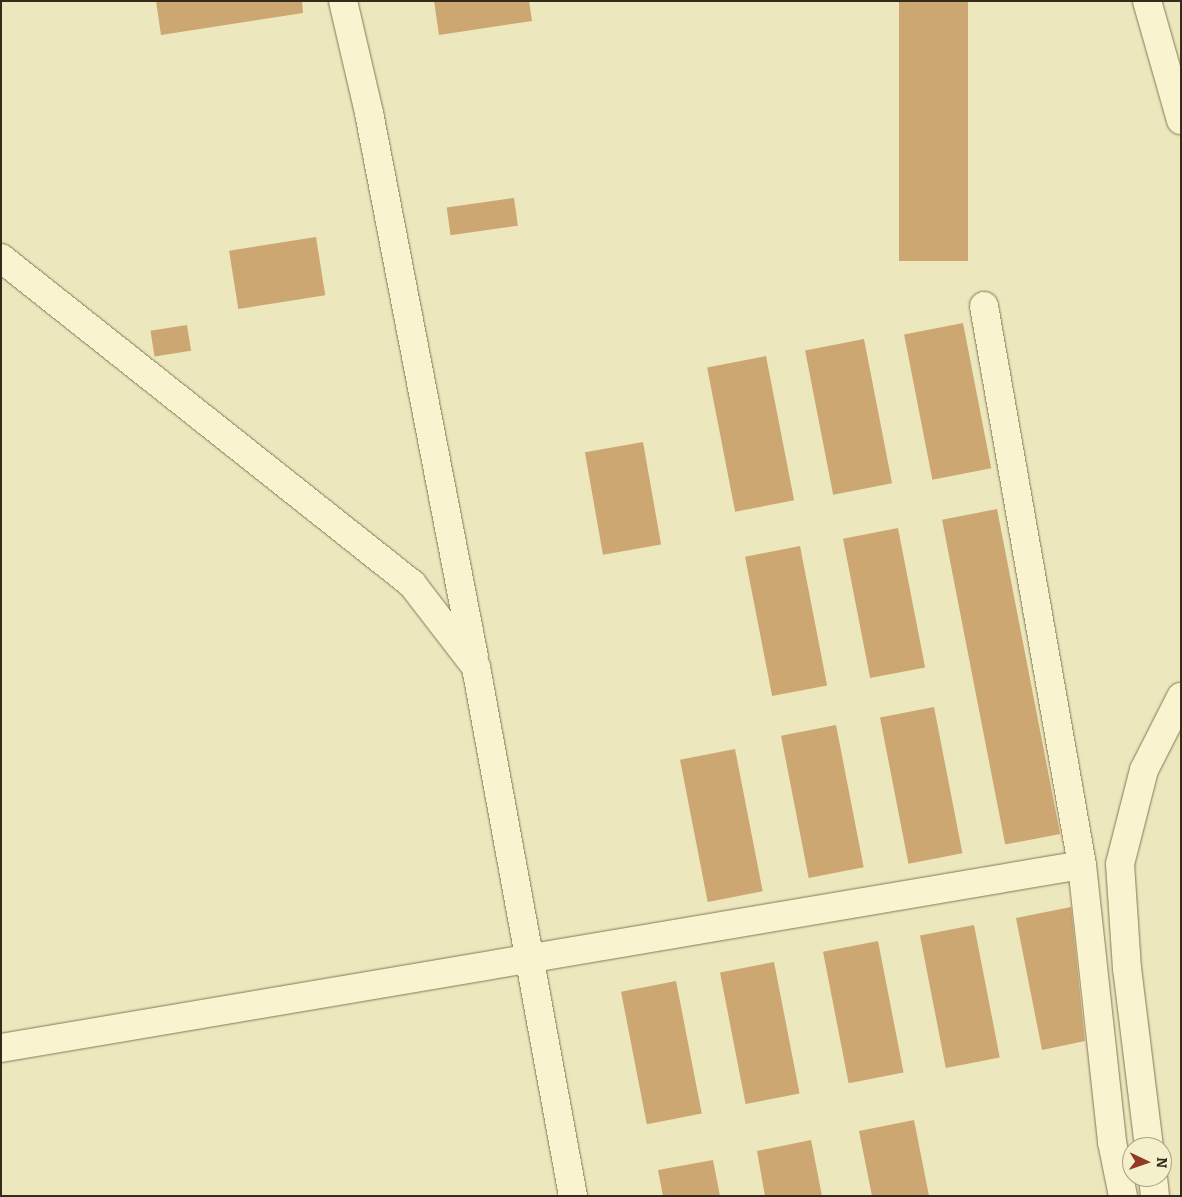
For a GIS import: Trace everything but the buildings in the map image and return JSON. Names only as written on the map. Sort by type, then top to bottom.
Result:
[{"type":"street","points":[[344,1],[369,113],[476,667],[573,1196]]},
{"type":"street","points":[[1147,1],[1181,120]]},
{"type":"street","points":[[1,258],[412,584],[476,667]]},
{"type":"street","points":[[984,306],[1082,865],[1112,1142],[1123,1196]]},
{"type":"street","points":[[1148,1137],[1126,969],[1120,864],[1144,770],[1181,697]]},
{"type":"street","points":[[1,1048],[1082,865]]}]
